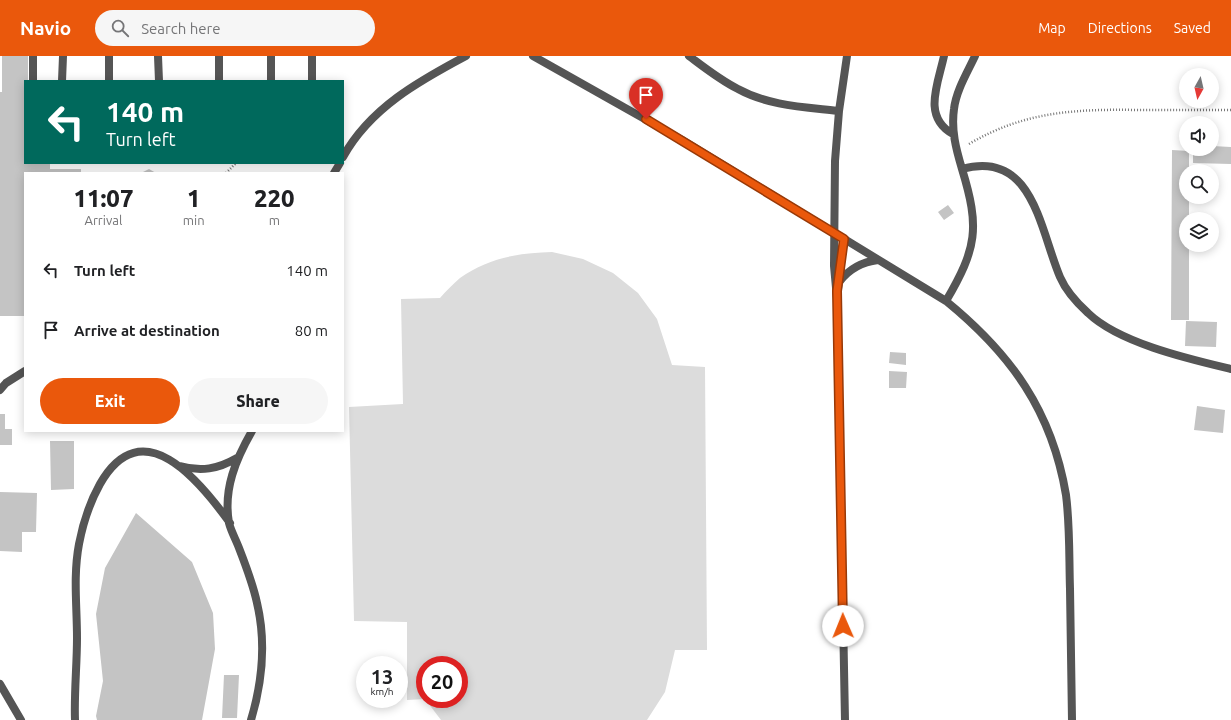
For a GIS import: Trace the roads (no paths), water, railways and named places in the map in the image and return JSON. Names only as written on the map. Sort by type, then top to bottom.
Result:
[{"type":"lane","points":[[33,56],[33,80]]},
{"type":"lane","points":[[62,80],[64,56]]},
{"type":"lane","points":[[109,56],[109,80]]},
{"type":"lane","points":[[158,56],[159,80]]},
{"type":"lane","points":[[219,56],[219,80]]},
{"type":"lane","points":[[271,56],[271,80]]},
{"type":"lane","points":[[312,56],[312,80]]},
{"type":"lane","points":[[344,156],[362,130],[384,108],[407,89],[466,56]]},
{"type":"lane","points":[[533,56],[682,140],[946,301],[972,322],[996,346],[1017,373],[1037,407],[1059,463],[1066,496],[1069,529],[1072,720]]},
{"type":"lane","points":[[690,56],[723,81],[755,97],[790,105],[839,111]]},
{"type":"lane","points":[[845,720],[837,291],[834,273],[834,233],[835,161],[839,111],[847,56]]},
{"type":"lane","points":[[944,56],[934,99],[934,113],[941,126],[953,134]]},
{"type":"lane","points":[[946,301],[968,259],[973,239],[973,219],[962,169],[956,152],[953,134],[954,108],[957,96],[975,56]]},
{"type":"lane","points":[[962,169],[978,164],[992,166],[1006,172],[1018,180],[1028,192],[1034,205],[1060,279],[1073,298],[1089,315],[1108,328],[1142,343],[1177,356],[1231,369]]},
{"type":"lane","points":[[837,291],[840,280],[844,239]]},
{"type":"lane","points":[[840,280],[857,266],[878,260]]},
{"type":"lane","points":[[0,390],[3,382],[24,372]]},
{"type":"lane","points":[[251,432],[237,458],[230,479],[228,494],[230,523],[251,580],[259,617],[261,653],[260,678],[252,720]]},
{"type":"lane","points":[[75,720],[77,639],[75,569],[79,543],[91,505],[109,470],[117,460],[128,454],[141,451],[153,452],[177,465],[192,469],[208,470],[223,466],[237,458]]},
{"type":"lane","points":[[177,465],[206,492],[230,523]]},
{"type":"lane","points":[[0,684],[21,720]]}]
